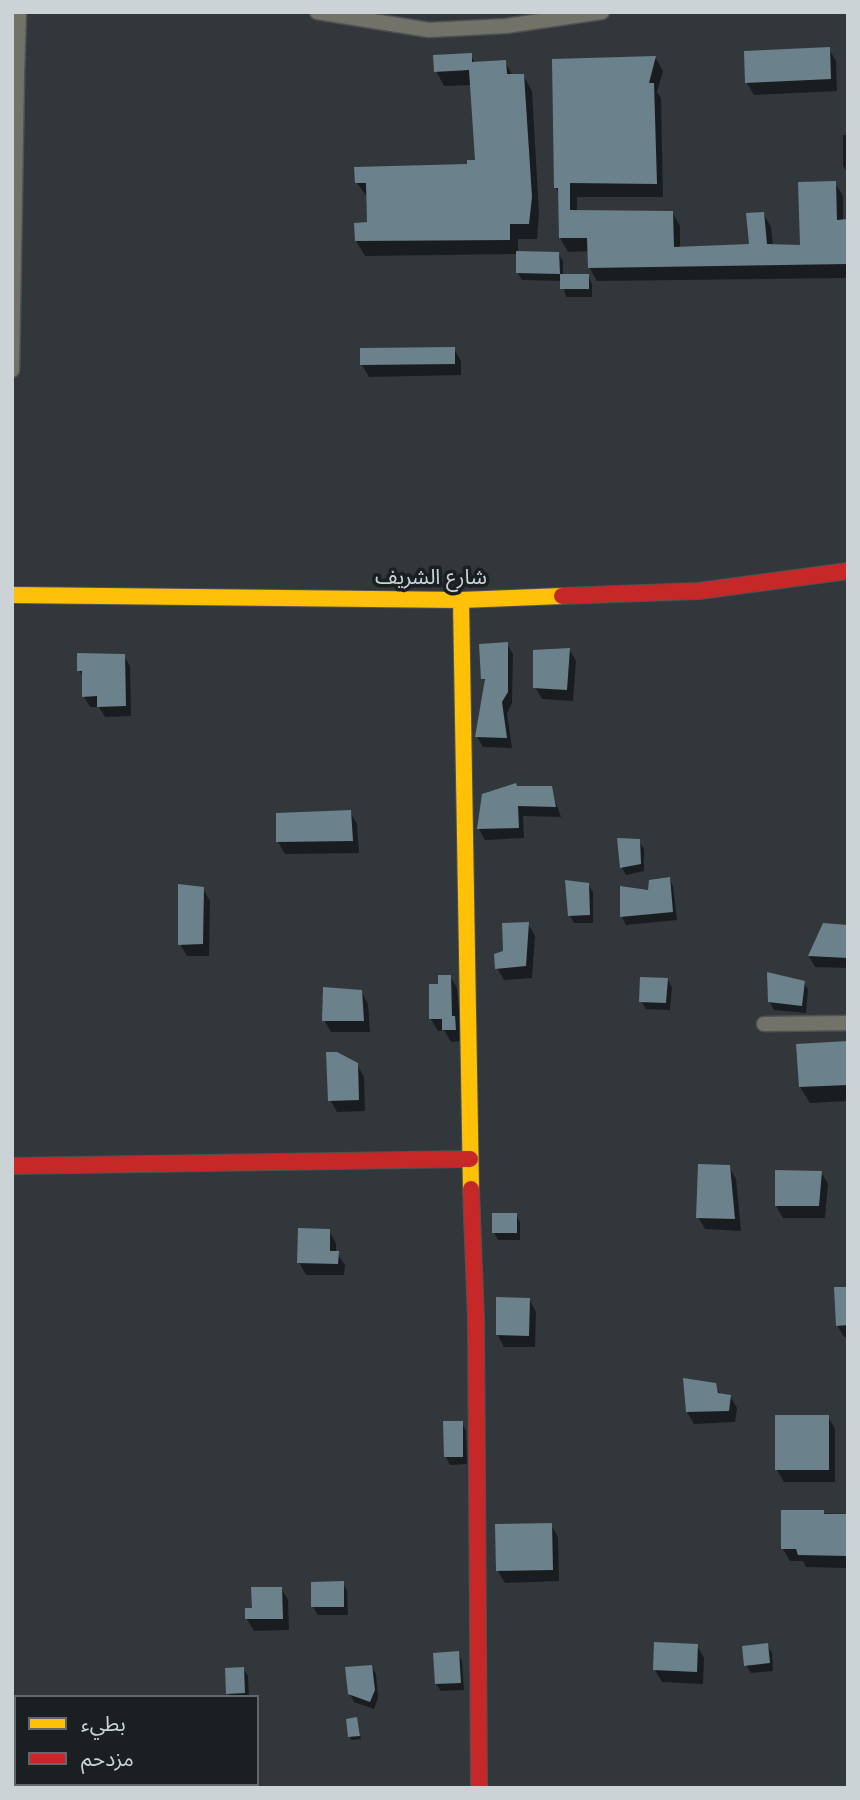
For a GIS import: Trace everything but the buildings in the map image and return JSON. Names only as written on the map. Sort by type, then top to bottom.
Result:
[{"type":"street","points":[[12,370],[15,75],[19,12]]},
{"type":"street","points":[[317,12],[429,30],[506,26],[602,12]]},
{"type":"street","name":"شارع الشريف","points":[[12,595],[461,600],[699,590],[848,571]]},
{"type":"street","points":[[461,600],[470,1159],[476,1320],[479,1788]]},
{"type":"street","points":[[764,1024],[848,1023]]},
{"type":"street","points":[[12,1167],[470,1159]]},
{"type":"traffic: slow","points":[[12,595],[461,600],[562,596]]},
{"type":"traffic: slow","points":[[461,600],[471,1189]]},
{"type":"traffic: jam","points":[[562,596],[699,591],[848,571]]},
{"type":"traffic: jam","points":[[12,1166],[470,1159]]},
{"type":"traffic: jam","points":[[471,1189],[476,1320],[479,1788]]}]
